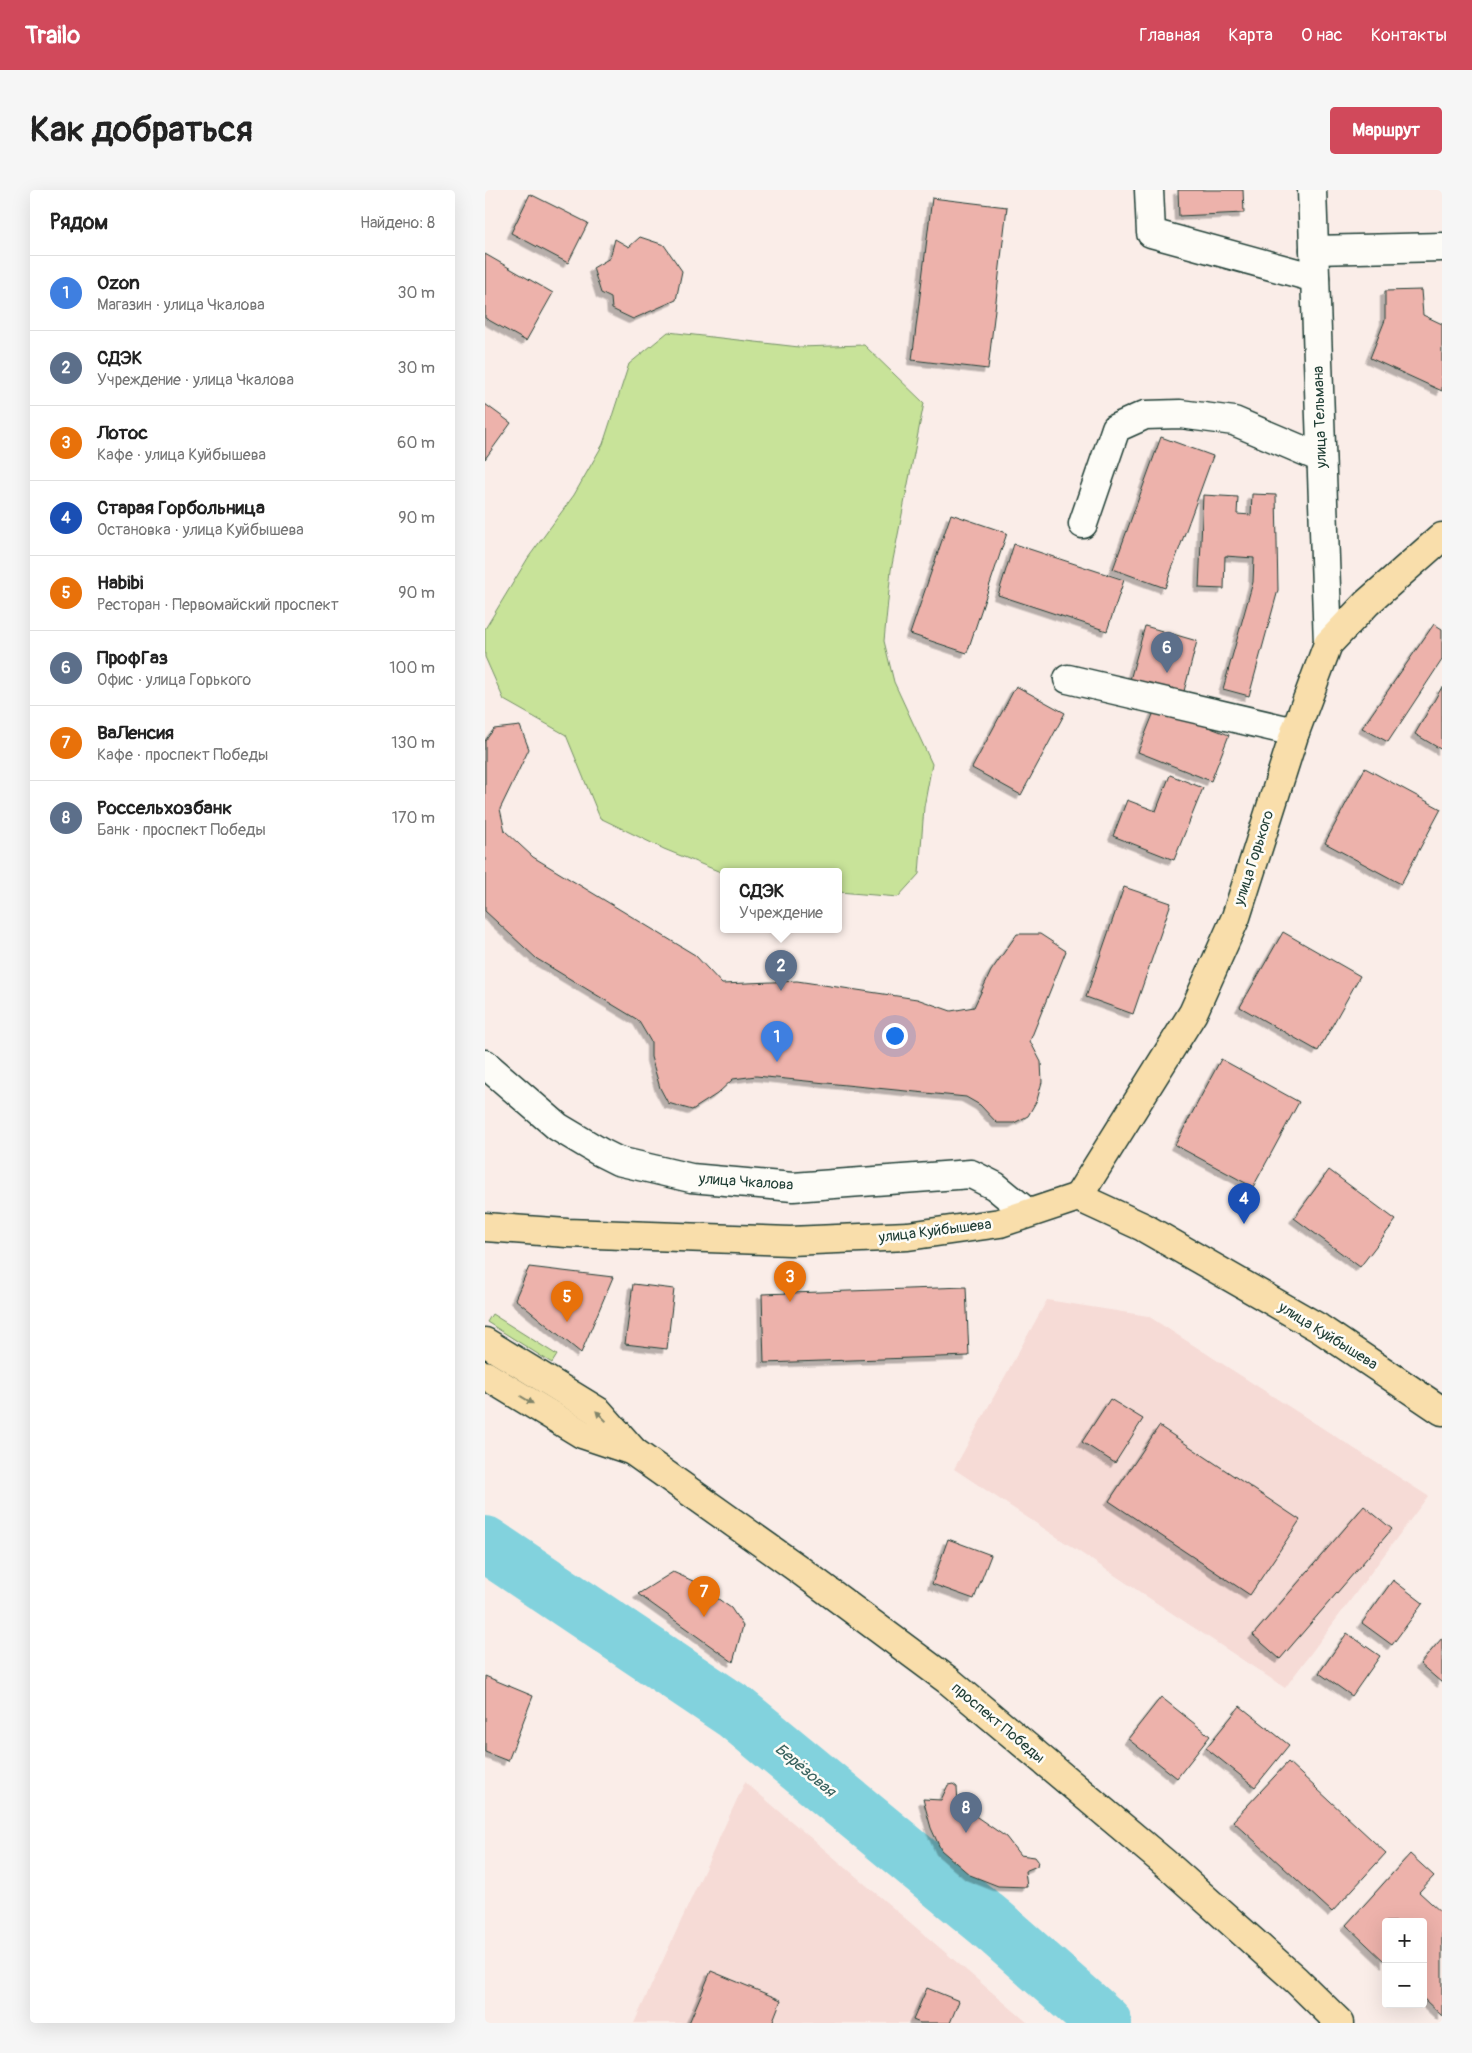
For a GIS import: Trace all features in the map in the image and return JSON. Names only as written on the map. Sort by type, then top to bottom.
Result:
[{"type":"main road","name":"улица Горького","points":[[1078,1196],[1193,1013],[1236,917],[1295,732],[1328,644],[1367,604],[1442,537]]},
{"type":"main road","name":"улица Куйбышева","points":[[485,1227],[567,1233],[790,1242],[908,1236],[992,1225],[1078,1196],[1143,1227],[1319,1328],[1442,1411]]},
{"type":"main road","points":[[485,1342],[599,1412],[634,1452]]},
{"type":"main road","points":[[485,1375],[582,1434],[634,1452]]},
{"type":"main road","name":"проспект Победы","points":[[634,1452],[797,1568],[949,1682],[1172,1869],[1296,1980],[1340,2023]]},
{"type":"street","points":[[1149,190],[1151,233],[1315,278]]},
{"type":"street","name":"улица Тельмана","points":[[1312,190],[1328,644]]},
{"type":"street","points":[[1314,250],[1442,248]]},
{"type":"street","points":[[1083,524],[1116,428],[1145,415],[1180,414],[1234,421],[1321,458]]},
{"type":"street","points":[[1068,679],[1295,732]]},
{"type":"street","name":"улица Чкалова","points":[[485,1064],[558,1127],[618,1161],[691,1178],[793,1187],[971,1174],[995,1186],[1028,1213]]},
{"type":"shaded area","points":[[1047,1300],[1148,1316],[1428,1496],[1285,1688],[954,1469]]},
{"type":"shaded area","points":[[745,1782],[1028,2023],[634,2023]]},
{"type":"green space","points":[[668,332],[799,347],[864,345],[924,403],[891,570],[884,641],[894,682],[932,764],[924,807],[919,874],[898,897],[842,892],[842,868],[720,868],[720,872],[664,849],[600,818],[566,735],[504,700],[485,657],[485,629],[528,558],[574,495],[603,444],[629,364]]},
{"type":"green space","points":[[492,1314],[557,1355],[552,1363],[487,1322]]},
{"type":"building","points":[[1178,190],[1243,190],[1244,213],[1179,216]]},
{"type":"building","points":[[530,194],[588,223],[568,263],[511,233]]},
{"type":"building","points":[[932,198],[1007,207],[988,369],[912,360]]},
{"type":"building","points":[[640,237],[664,245],[682,271],[676,300],[633,319],[612,309],[611,298],[601,293],[593,268],[610,258],[615,239],[629,247]]},
{"type":"building","points":[[485,254],[553,293],[526,341],[485,318]]},
{"type":"building","points":[[1421,290],[1423,315],[1442,324],[1442,391],[1370,358],[1385,320],[1385,291]]},
{"type":"building","points":[[485,404],[511,423],[485,459]]},
{"type":"building","points":[[1161,437],[1213,456],[1165,588],[1113,569]]},
{"type":"building","points":[[1252,494],[1276,495],[1278,590],[1249,696],[1223,689],[1253,582],[1254,558],[1225,556],[1224,589],[1199,588],[1203,495],[1238,497],[1237,514],[1251,515]]},
{"type":"building","points":[[951,514],[1007,533],[967,653],[910,634]]},
{"type":"building","points":[[1014,544],[1124,580],[1107,631],[998,595]]},
{"type":"building","points":[[1434,624],[1442,629],[1442,660],[1388,742],[1362,728]]},
{"type":"building","points":[[1145,626],[1197,641],[1183,695],[1130,680]]},
{"type":"building","points":[[1016,686],[1065,713],[1021,795],[972,768]]},
{"type":"building","points":[[1442,687],[1442,750],[1415,734]]},
{"type":"building","points":[[1156,707],[1229,735],[1211,781],[1138,752]]},
{"type":"building","points":[[520,726],[529,749],[500,809],[505,831],[533,857],[695,955],[722,984],[797,981],[917,999],[951,1011],[974,1007],[991,971],[1017,934],[1040,934],[1066,951],[1030,1041],[1041,1062],[1042,1082],[1037,1100],[1028,1116],[1014,1123],[997,1123],[980,1105],[966,1097],[756,1076],[733,1079],[717,1094],[692,1110],[668,1103],[660,1088],[651,1057],[651,1042],[638,1020],[537,959],[485,911],[485,741],[494,729]]},
{"type":"building","points":[[1365,768],[1441,809],[1401,884],[1325,843]]},
{"type":"building","points":[[1170,775],[1203,788],[1174,860],[1113,836],[1127,800],[1156,811]]},
{"type":"building","points":[[1124,887],[1171,903],[1133,1014],[1086,997]]},
{"type":"building","points":[[1283,932],[1360,976],[1318,1051],[1240,1007]]},
{"type":"building","points":[[1221,1059],[1299,1102],[1253,1187],[1175,1145]]},
{"type":"building","points":[[1329,1170],[1396,1220],[1360,1267],[1294,1218]]},
{"type":"building","points":[[529,1267],[613,1277],[581,1353],[515,1299]]},
{"type":"building","points":[[633,1284],[674,1289],[667,1349],[625,1344]]},
{"type":"building","points":[[966,1287],[969,1356],[764,1363],[762,1294]]},
{"type":"building","points":[[1110,1399],[1143,1419],[1115,1463],[1082,1442]]},
{"type":"building","points":[[1159,1426],[1300,1520],[1250,1595],[1109,1501]]},
{"type":"building","points":[[1364,1506],[1392,1529],[1280,1659],[1253,1635]]},
{"type":"building","points":[[948,1539],[991,1555],[974,1599],[932,1584]]},
{"type":"building","points":[[673,1572],[693,1581],[731,1608],[743,1626],[733,1662],[638,1594]]},
{"type":"building","points":[[1393,1580],[1423,1603],[1392,1645],[1362,1623]]},
{"type":"building","points":[[1347,1633],[1380,1656],[1352,1696],[1319,1673]]},
{"type":"building","points":[[1442,1638],[1442,1683],[1420,1664]]},
{"type":"building","points":[[485,1676],[533,1696],[508,1761],[485,1752]]},
{"type":"building","points":[[1161,1697],[1210,1736],[1177,1778],[1128,1739]]},
{"type":"building","points":[[1240,1706],[1289,1745],[1255,1787],[1206,1748]]},
{"type":"building","points":[[1288,1762],[1386,1853],[1332,1912],[1233,1821]]},
{"type":"building","points":[[953,1784],[957,1787],[958,1804],[1006,1837],[1020,1855],[1035,1857],[1038,1861],[1037,1866],[1025,1871],[1027,1887],[998,1886],[970,1875],[941,1850],[931,1828],[923,1799],[941,1800],[948,1785]]},
{"type":"building","points":[[1410,1854],[1434,1876],[1419,1892],[1442,1913],[1442,2016],[1427,2002],[1427,1918],[1382,1918],[1382,1959],[1346,1925]]},
{"type":"building","points":[[711,1971],[781,2000],[772,2023],[689,2023]]},
{"type":"building","points":[[927,1988],[959,2001],[950,2023],[920,2023],[913,2020]]},
{"type":"waterway","name":"Берёзовая","points":[[485,1544],[735,1712],[991,1923],[1104,2023]]},
{"type":"place","name":"ПрофГаз","points":[[1167,673]]},
{"type":"place","name":"СДЭК","points":[[781,991]]},
{"type":"place","name":"Ozon","points":[[777,1062]]},
{"type":"place","name":"Старая Горбольница","points":[[1244,1224]]},
{"type":"place","name":"Лотос","points":[[790,1302]]},
{"type":"place","name":"Habibi","points":[[567,1322]]},
{"type":"place","name":"ВаЛенсия","points":[[704,1617]]},
{"type":"place","name":"Россельхозбанк","points":[[966,1833]]}]
